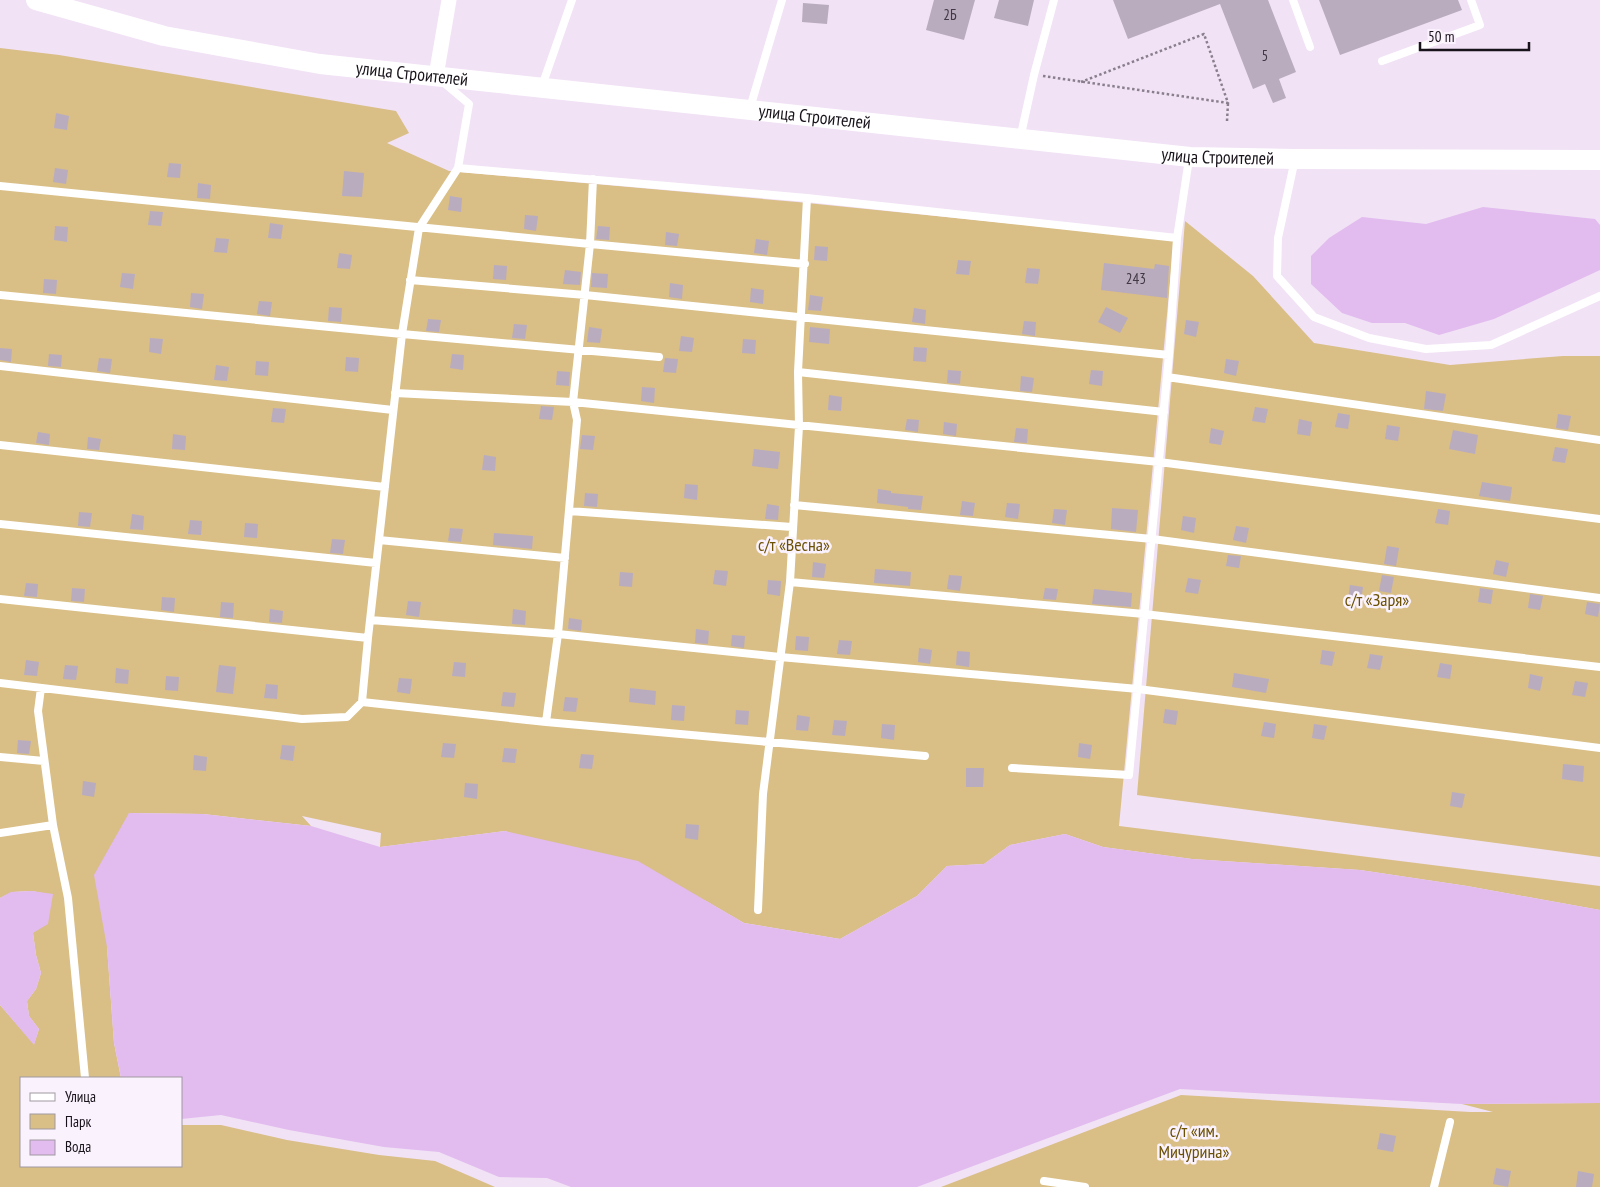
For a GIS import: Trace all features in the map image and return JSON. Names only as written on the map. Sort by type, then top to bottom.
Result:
[{"type":"main road","name":"улица Строителей","points":[[36,0],[164,36],[320,64],[1190,157],[1295,160],[1600,160]]},
{"type":"street","points":[[436,76],[449,0]]},
{"type":"lane","points":[[541,88],[572,0]]},
{"type":"lane","points":[[749,110],[782,0]]},
{"type":"lane","points":[[1020,139],[1034,75],[1054,0]]},
{"type":"lane","points":[[1292,0],[1310,47]]},
{"type":"lane","points":[[1382,60],[1480,25],[1471,0]]},
{"type":"lane","points":[[0,683],[302,719],[347,717],[362,702],[378,540],[402,334],[419,228],[458,168],[468,104],[436,76]]},
{"type":"lane","points":[[1012,768],[1129,775],[1164,412],[1177,238],[1190,157]]},
{"type":"lane","points":[[1295,160],[1278,238],[1277,276],[1314,317],[1369,338],[1426,349],[1491,345],[1600,296]]},
{"type":"lane","points":[[458,168],[807,198],[1177,238]]},
{"type":"lane","points":[[546,722],[558,634],[577,420],[573,402],[590,244],[593,179]]},
{"type":"lane","points":[[0,186],[805,264]]},
{"type":"lane","points":[[758,910],[763,794],[790,582],[799,426],[798,372],[807,198]]},
{"type":"lane","points":[[410,280],[585,295],[1169,355]]},
{"type":"lane","points":[[0,295],[659,357]]},
{"type":"lane","points":[[0,366],[393,410]]},
{"type":"lane","points":[[798,372],[1164,412]]},
{"type":"lane","points":[[1167,377],[1600,440]]},
{"type":"lane","points":[[395,393],[573,402],[1159,462],[1600,519]]},
{"type":"lane","points":[[0,445],[385,487]]},
{"type":"lane","points":[[794,505],[1152,539],[1600,598]]},
{"type":"lane","points":[[569,511],[792,527]]},
{"type":"lane","points":[[0,524],[376,563]]},
{"type":"lane","points":[[378,540],[565,558]]},
{"type":"lane","points":[[790,582],[1144,614],[1600,667]]},
{"type":"lane","points":[[0,599],[368,638]]},
{"type":"lane","points":[[370,620],[558,634],[780,657],[1138,689],[1600,748]]},
{"type":"lane","points":[[40,688],[38,711],[53,825],[68,898],[86,1077]]},
{"type":"lane","points":[[362,702],[546,722],[924,756]]},
{"type":"lane","points":[[0,756],[44,761]]},
{"type":"lane","points":[[0,833],[53,825]]},
{"type":"lane","points":[[1434,1187],[1450,1122]]},
{"type":"lane","points":[[1044,1181],[1086,1187]]},
{"type":"path","points":[[1081,82],[1204,34],[1228,103],[1227,121]]},
{"type":"path","points":[[1034,75],[1228,103]]},
{"type":"green space","name":"с/т «Весна»","points":[[0,48],[59,55],[396,111],[409,133],[387,143],[449,171],[797,202],[1174,240],[1119,826],[1600,886],[1600,910],[1467,886],[1360,870],[1192,859],[1103,847],[1065,834],[1010,845],[984,864],[947,866],[917,896],[840,939],[744,923],[706,901],[505,831],[380,847],[381,833],[302,816],[311,826],[203,814],[129,813],[107,947],[114,1043],[121,1077],[20,1077],[20,1167],[182,1167],[182,1125],[221,1125],[287,1140],[379,1155],[435,1161],[495,1187],[0,1187],[0,1005],[34,1044],[39,1029],[29,1016],[27,1001],[36,989],[41,973],[33,933],[52,895],[32,891],[12,892],[0,898]]},
{"type":"green space","name":"с/т «Заря»","points":[[1185,221],[1253,276],[1314,343],[1450,365],[1563,356],[1600,356],[1600,857],[1137,795]]},
{"type":"green space","name":"с/т «им. Мичурина»","points":[[1181,1095],[1470,1112],[1493,1112],[1462,1104],[1600,1103],[1600,1187],[941,1187]]},
{"type":"water","points":[[1483,207],[1595,219],[1600,225],[1600,270],[1494,319],[1439,335],[1405,323],[1372,323],[1342,313],[1311,284],[1311,256],[1329,238],[1362,217],[1426,224]]},
{"type":"water","points":[[129,813],[203,814],[311,826],[380,847],[505,831],[638,861],[744,923],[840,939],[917,896],[947,866],[984,864],[1010,845],[1065,834],[1103,847],[1192,859],[1360,870],[1467,886],[1600,910],[1600,1103],[1462,1104],[1180,1089],[917,1187],[571,1187],[547,1178],[499,1177],[439,1152],[384,1147],[289,1130],[221,1115],[182,1119],[182,1077],[121,1077],[114,1043],[107,947],[94,875]]},
{"type":"water","points":[[32,891],[53,894],[48,924],[33,933],[41,973],[36,989],[27,1001],[29,1016],[39,1029],[34,1045],[0,1005],[0,898],[11,892]]},
{"type":"building","points":[[934,0],[975,0],[964,40],[926,30]]},
{"type":"building","points":[[999,0],[1034,0],[1028,26],[994,18]]},
{"type":"building","points":[[1113,0],[1268,0],[1296,72],[1279,79],[1286,98],[1273,103],[1265,84],[1253,89],[1220,4],[1128,39]]},
{"type":"building","points":[[1319,0],[1458,0],[1462,10],[1340,55]]},
{"type":"building","points":[[803,3],[829,5],[827,24],[802,22]]},
{"type":"building","points":[[56,113],[69,116],[67,130],[54,128]]},
{"type":"building","points":[[169,163],[181,164],[180,178],[167,177]]},
{"type":"building","points":[[55,168],[68,170],[66,184],[53,182]]},
{"type":"building","points":[[344,171],[364,173],[362,197],[342,196]]},
{"type":"building","points":[[198,183],[211,185],[210,199],[197,198]]},
{"type":"building","points":[[450,196],[462,198],[461,212],[448,210]]},
{"type":"building","points":[[150,211],[163,212],[161,226],[148,225]]},
{"type":"building","points":[[525,215],[538,216],[536,231],[524,229]]},
{"type":"building","points":[[270,223],[283,225],[281,239],[268,238]]},
{"type":"building","points":[[55,226],[68,227],[67,242],[54,240]]},
{"type":"building","points":[[598,226],[610,227],[609,240],[596,239]]},
{"type":"building","points":[[666,232],[679,234],[677,246],[665,245]]},
{"type":"building","points":[[216,238],[229,239],[227,253],[214,252]]},
{"type":"building","points":[[756,239],[769,241],[767,255],[754,253]]},
{"type":"building","points":[[815,246],[828,247],[827,261],[814,260]]},
{"type":"building","points":[[339,253],[352,255],[350,269],[337,268]]},
{"type":"building","points":[[958,260],[971,261],[969,275],[956,274]]},
{"type":"building","points":[[1104,263],[1154,269],[1155,264],[1169,266],[1167,298],[1101,290]]},
{"type":"building","points":[[494,265],[507,266],[506,280],[493,279]]},
{"type":"building","points":[[1027,268],[1040,269],[1038,284],[1025,283]]},
{"type":"building","points":[[565,270],[581,272],[580,285],[563,284]]},
{"type":"building","points":[[122,273],[135,274],[133,289],[120,287]]},
{"type":"building","points":[[592,273],[608,274],[607,288],[591,287]]},
{"type":"building","points":[[44,279],[57,280],[56,294],[43,293]]},
{"type":"building","points":[[670,283],[683,285],[682,299],[669,297]]},
{"type":"building","points":[[751,288],[764,290],[763,304],[750,302]]},
{"type":"building","points":[[191,293],[204,294],[202,309],[190,307]]},
{"type":"building","points":[[810,295],[823,297],[821,311],[808,310]]},
{"type":"building","points":[[259,301],[272,302],[270,316],[257,314]]},
{"type":"building","points":[[329,307],[342,308],[341,322],[328,321]]},
{"type":"building","points":[[1106,307],[1128,318],[1120,333],[1098,322]]},
{"type":"building","points":[[914,308],[926,310],[925,324],[912,322]]},
{"type":"building","points":[[428,319],[441,320],[439,332],[426,331]]},
{"type":"building","points":[[1186,320],[1199,322],[1196,337],[1184,334]]},
{"type":"building","points":[[1024,321],[1036,322],[1035,336],[1022,334]]},
{"type":"building","points":[[514,324],[527,325],[525,339],[512,338]]},
{"type":"building","points":[[589,327],[602,329],[600,343],[587,342]]},
{"type":"building","points":[[810,327],[830,329],[829,344],[809,342]]},
{"type":"building","points":[[681,336],[694,338],[692,352],[679,351]]},
{"type":"building","points":[[150,338],[163,339],[161,354],[149,352]]},
{"type":"building","points":[[743,339],[756,340],[755,354],[742,353]]},
{"type":"building","points":[[914,347],[927,348],[926,362],[913,361]]},
{"type":"building","points":[[0,348],[12,349],[11,362],[0,360]]},
{"type":"building","points":[[49,354],[62,355],[61,367],[48,366]]},
{"type":"building","points":[[452,354],[464,355],[463,370],[450,368]]},
{"type":"building","points":[[346,357],[359,358],[358,372],[345,371]]},
{"type":"building","points":[[99,358],[112,359],[110,373],[97,371]]},
{"type":"building","points":[[665,358],[678,359],[676,373],[663,372]]},
{"type":"building","points":[[1226,359],[1239,361],[1236,376],[1224,373]]},
{"type":"building","points":[[256,361],[269,362],[268,376],[255,375]]},
{"type":"building","points":[[216,365],[229,367],[227,381],[214,380]]},
{"type":"building","points":[[948,370],[961,371],[960,384],[947,383]]},
{"type":"building","points":[[1091,370],[1103,371],[1102,386],[1089,384]]},
{"type":"building","points":[[557,371],[570,372],[569,386],[556,385]]},
{"type":"building","points":[[1021,376],[1034,378],[1032,392],[1020,391]]},
{"type":"building","points":[[642,387],[655,388],[654,403],[641,401]]},
{"type":"building","points":[[1426,391],[1446,394],[1443,411],[1424,409]]},
{"type":"building","points":[[829,395],[842,397],[841,411],[828,410]]},
{"type":"building","points":[[541,406],[554,407],[552,420],[539,419]]},
{"type":"building","points":[[1255,407],[1268,409],[1265,423],[1252,421]]},
{"type":"building","points":[[273,408],[286,409],[284,423],[271,422]]},
{"type":"building","points":[[1338,413],[1350,415],[1348,429],[1335,427]]},
{"type":"building","points":[[1558,414],[1571,416],[1568,430],[1556,428]]},
{"type":"building","points":[[907,419],[919,420],[918,432],[905,430]]},
{"type":"building","points":[[1299,419],[1312,422],[1310,436],[1297,434]]},
{"type":"building","points":[[944,422],[957,424],[956,436],[943,434]]},
{"type":"building","points":[[1387,425],[1400,427],[1398,441],[1385,439]]},
{"type":"building","points":[[1016,428],[1028,429],[1027,443],[1014,442]]},
{"type":"building","points":[[1211,428],[1224,431],[1221,445],[1209,443]]},
{"type":"building","points":[[1453,430],[1478,435],[1475,454],[1449,449]]},
{"type":"building","points":[[38,432],[50,434],[49,445],[36,443]]},
{"type":"building","points":[[173,434],[186,436],[185,450],[172,449]]},
{"type":"building","points":[[582,435],[595,436],[593,450],[580,449]]},
{"type":"building","points":[[88,437],[101,439],[99,450],[87,449]]},
{"type":"building","points":[[1555,447],[1568,449],[1565,463],[1552,461]]},
{"type":"building","points":[[754,449],[780,452],[778,469],[752,466]]},
{"type":"building","points":[[484,455],[496,457],[495,471],[482,470]]},
{"type":"building","points":[[1482,482],[1512,487],[1510,501],[1479,496]]},
{"type":"building","points":[[685,484],[698,485],[697,500],[684,498]]},
{"type":"building","points":[[878,489],[891,491],[891,493],[923,496],[921,510],[877,503]]},
{"type":"building","points":[[585,493],[598,494],[597,507],[584,506]]},
{"type":"building","points":[[962,501],[975,503],[973,516],[960,515]]},
{"type":"building","points":[[1007,503],[1020,504],[1018,519],[1005,517]]},
{"type":"building","points":[[767,504],[779,506],[778,520],[765,519]]},
{"type":"building","points":[[1112,508],[1138,510],[1136,532],[1111,529]]},
{"type":"building","points":[[1054,509],[1067,510],[1065,525],[1052,523]]},
{"type":"building","points":[[1438,509],[1450,511],[1448,525],[1435,523]]},
{"type":"building","points":[[79,512],[92,513],[90,527],[78,526]]},
{"type":"building","points":[[132,514],[144,516],[143,530],[130,529]]},
{"type":"building","points":[[1183,516],[1196,518],[1194,533],[1181,530]]},
{"type":"building","points":[[190,520],[202,521],[201,535],[188,534]]},
{"type":"building","points":[[245,523],[258,524],[257,538],[244,537]]},
{"type":"building","points":[[1236,526],[1249,528],[1246,543],[1233,540]]},
{"type":"building","points":[[450,528],[463,529],[461,542],[448,541]]},
{"type":"building","points":[[494,533],[533,536],[532,549],[493,545]]},
{"type":"building","points":[[332,539],[345,540],[343,554],[330,553]]},
{"type":"building","points":[[1387,546],[1399,548],[1396,566],[1384,564]]},
{"type":"building","points":[[1228,555],[1241,556],[1239,568],[1226,566]]},
{"type":"building","points":[[1496,560],[1509,563],[1506,577],[1493,574]]},
{"type":"building","points":[[813,562],[826,564],[824,578],[812,577]]},
{"type":"building","points":[[875,569],[911,572],[910,586],[874,583]]},
{"type":"building","points":[[715,570],[728,571],[726,586],[713,584]]},
{"type":"building","points":[[620,572],[633,573],[632,587],[619,586]]},
{"type":"building","points":[[949,575],[962,576],[960,591],[947,589]]},
{"type":"building","points":[[1382,575],[1394,577],[1391,593],[1379,591]]},
{"type":"building","points":[[1188,578],[1201,580],[1198,594],[1185,592]]},
{"type":"building","points":[[768,580],[781,581],[780,596],[767,594]]},
{"type":"building","points":[[26,583],[38,584],[37,597],[24,596]]},
{"type":"building","points":[[1350,585],[1363,587],[1361,602],[1348,599]]},
{"type":"building","points":[[72,588],[85,589],[84,602],[71,601]]},
{"type":"building","points":[[1045,588],[1058,589],[1056,600],[1043,599]]},
{"type":"building","points":[[1480,588],[1493,590],[1491,604],[1478,602]]},
{"type":"building","points":[[1094,589],[1132,593],[1131,607],[1092,604]]},
{"type":"building","points":[[1530,594],[1543,596],[1540,610],[1528,608]]},
{"type":"building","points":[[162,597],[175,598],[174,612],[161,610]]},
{"type":"building","points":[[408,601],[421,602],[419,617],[406,615]]},
{"type":"building","points":[[221,602],[234,603],[233,618],[220,617]]},
{"type":"building","points":[[1587,602],[1600,604],[1598,617],[1585,614]]},
{"type":"building","points":[[270,609],[283,611],[282,623],[269,622]]},
{"type":"building","points":[[513,609],[526,611],[525,625],[512,624]]},
{"type":"building","points":[[569,618],[582,620],[581,631],[568,629]]},
{"type":"building","points":[[696,629],[709,631],[708,644],[695,643]]},
{"type":"building","points":[[732,635],[745,636],[744,648],[731,646]]},
{"type":"building","points":[[796,636],[809,637],[808,651],[795,650]]},
{"type":"building","points":[[839,640],[852,641],[850,655],[837,654]]},
{"type":"building","points":[[919,648],[932,650],[930,664],[918,662]]},
{"type":"building","points":[[1322,650],[1335,652],[1332,666],[1320,664]]},
{"type":"building","points":[[957,651],[970,652],[969,667],[956,665]]},
{"type":"building","points":[[1370,654],[1383,656],[1380,670],[1367,668]]},
{"type":"building","points":[[26,660],[39,662],[37,676],[24,675]]},
{"type":"building","points":[[454,662],[466,663],[465,677],[452,676]]},
{"type":"building","points":[[1440,663],[1452,665],[1450,679],[1437,677]]},
{"type":"building","points":[[65,665],[78,666],[76,680],[63,679]]},
{"type":"building","points":[[219,665],[236,667],[233,694],[216,692]]},
{"type":"building","points":[[116,668],[129,670],[128,684],[115,683]]},
{"type":"building","points":[[1234,673],[1269,679],[1266,693],[1232,687]]},
{"type":"building","points":[[1530,674],[1543,677],[1540,691],[1528,688]]},
{"type":"building","points":[[166,676],[179,677],[178,691],[165,690]]},
{"type":"building","points":[[399,678],[412,679],[410,694],[397,692]]},
{"type":"building","points":[[1575,681],[1588,683],[1585,697],[1572,695]]},
{"type":"building","points":[[266,684],[278,685],[277,699],[264,698]]},
{"type":"building","points":[[630,688],[656,691],[655,705],[629,702]]},
{"type":"building","points":[[503,692],[516,693],[514,707],[501,706]]},
{"type":"building","points":[[565,697],[578,698],[576,712],[563,711]]},
{"type":"building","points":[[672,705],[685,706],[684,721],[671,720]]},
{"type":"building","points":[[1165,709],[1178,711],[1176,725],[1163,723]]},
{"type":"building","points":[[736,710],[749,711],[748,725],[735,724]]},
{"type":"building","points":[[797,715],[810,717],[808,731],[796,730]]},
{"type":"building","points":[[834,720],[847,721],[845,736],[832,735]]},
{"type":"building","points":[[1264,722],[1276,724],[1274,738],[1261,736]]},
{"type":"building","points":[[882,724],[895,725],[894,740],[881,738]]},
{"type":"building","points":[[1314,724],[1327,726],[1324,740],[1312,738]]},
{"type":"building","points":[[18,740],[31,741],[29,754],[17,753]]},
{"type":"building","points":[[443,743],[456,744],[454,758],[441,757]]},
{"type":"building","points":[[1079,743],[1092,745],[1090,759],[1078,757]]},
{"type":"building","points":[[282,745],[295,746],[293,761],[280,759]]},
{"type":"building","points":[[504,748],[517,749],[515,763],[502,762]]},
{"type":"building","points":[[581,754],[594,755],[592,769],[579,768]]},
{"type":"building","points":[[194,755],[207,757],[206,771],[193,770]]},
{"type":"building","points":[[1563,764],[1584,766],[1583,782],[1562,779]]},
{"type":"building","points":[[966,768],[984,768],[983,787],[966,787]]},
{"type":"building","points":[[83,781],[96,783],[94,797],[82,795]]},
{"type":"building","points":[[465,783],[478,784],[477,799],[464,797]]},
{"type":"building","points":[[1452,792],[1465,794],[1462,808],[1450,806]]},
{"type":"building","points":[[686,824],[699,825],[698,840],[685,838]]},
{"type":"building","points":[[1380,1133],[1396,1136],[1393,1152],[1377,1149]]},
{"type":"building","points":[[1496,1168],[1511,1171],[1508,1187],[1493,1184]]},
{"type":"building","points":[[1578,1171],[1594,1174],[1592,1187],[1576,1187]]}]
